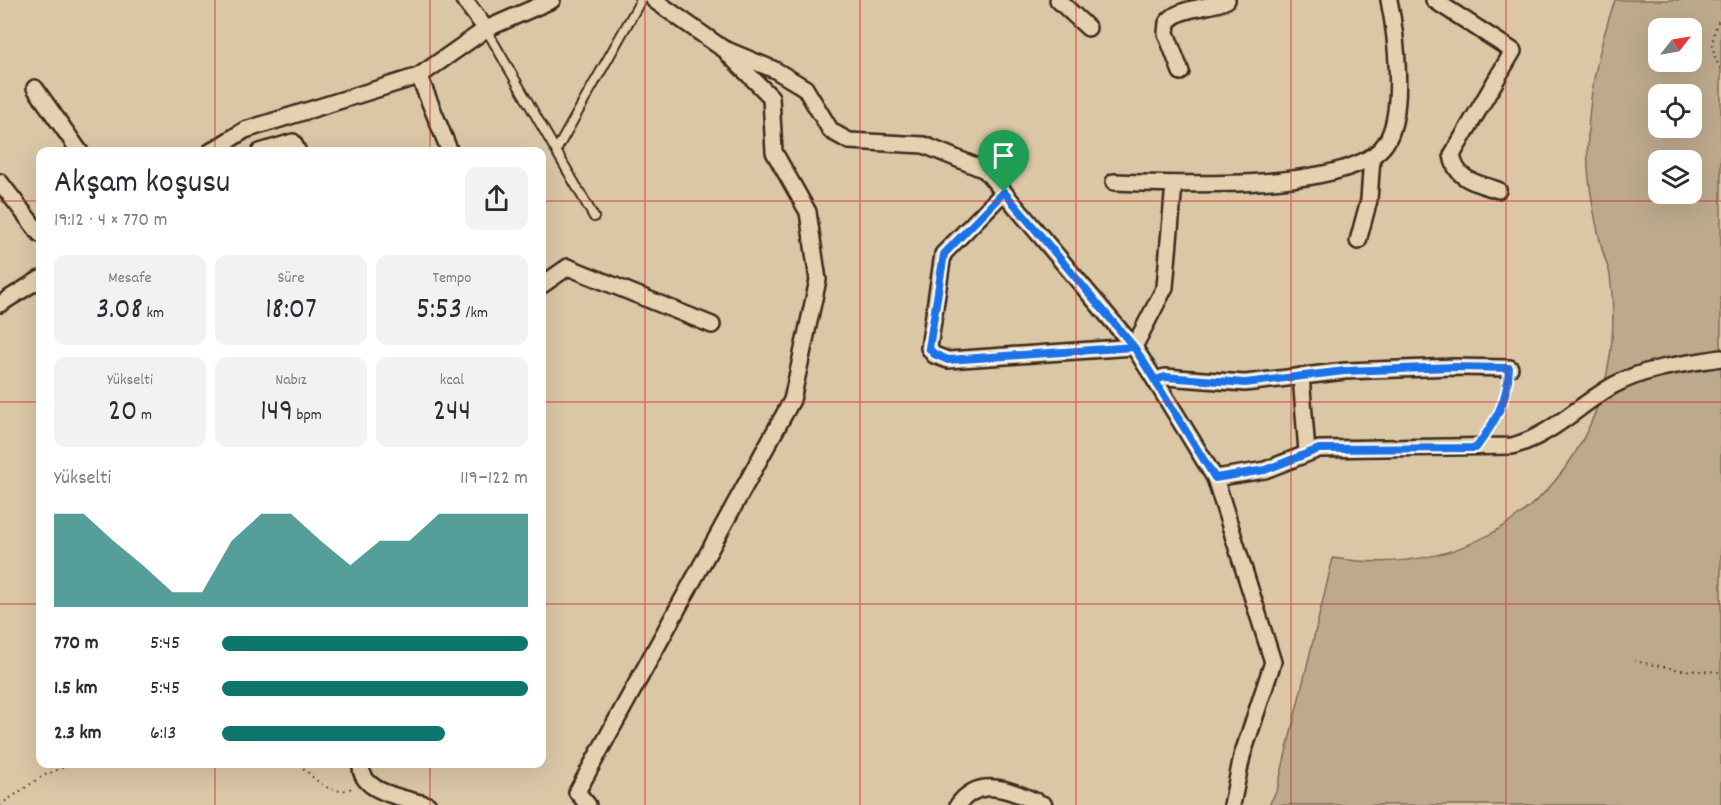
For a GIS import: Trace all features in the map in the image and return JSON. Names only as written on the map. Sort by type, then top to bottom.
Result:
[{"type":"street","points":[[464,0],[486,29]]},
{"type":"street","points":[[218,147],[245,130],[419,76],[486,29],[552,0]]},
{"type":"street","points":[[588,805],[573,799],[792,400],[818,280],[808,212],[774,152],[771,97],[722,48],[654,0]]},
{"type":"street","points":[[1058,0],[1088,28]]},
{"type":"street","points":[[1114,182],[1239,184],[1295,178],[1349,167],[1372,157],[1386,143],[1396,112],[1395,59],[1389,0]]},
{"type":"street","points":[[1434,0],[1513,51],[1452,156],[1456,170],[1463,178],[1498,190]]},
{"type":"street","points":[[1181,72],[1166,33],[1167,22],[1178,13],[1219,2]]},
{"type":"street","points":[[722,48],[775,70],[805,88],[831,131],[849,141],[924,145],[986,170],[1134,347],[1215,478],[1273,662],[1242,756],[1232,805]]},
{"type":"street","points":[[419,76],[448,147]]},
{"type":"street","points":[[35,88],[76,147]]},
{"type":"street","points":[[276,147],[293,142],[296,147]]},
{"type":"street","points":[[1358,241],[1370,200],[1372,157]]},
{"type":"street","points":[[0,182],[36,229]]},
{"type":"street","points":[[1134,347],[1165,287],[1174,184]]},
{"type":"street","points":[[1004,192],[944,254],[929,348],[934,354],[948,360],[1134,347]]},
{"type":"street","points":[[546,282],[568,267],[712,325]]},
{"type":"street","points":[[0,304],[36,282]]},
{"type":"street","points":[[1215,478],[1265,470],[1307,452],[1332,447],[1503,448],[1530,440],[1613,386],[1633,376],[1721,358]]},
{"type":"street","points":[[1155,380],[1165,377],[1245,383],[1388,369],[1509,368]]},
{"type":"street","points":[[1301,376],[1307,452]]},
{"type":"street","points":[[362,768],[366,782],[371,787],[428,805]]},
{"type":"street","points":[[958,805],[976,789],[999,787],[1044,805]]},
{"type":"lane","points":[[557,149],[641,0]]},
{"type":"lane","points":[[486,29],[594,217]]},
{"type":"path","points":[[1721,16],[1712,40],[1713,54],[1721,70]]},
{"type":"path","points":[[1476,448],[1500,412],[1507,391],[1509,368]]},
{"type":"path","points":[[1634,661],[1681,670],[1721,672]]},
{"type":"path","points":[[0,804],[41,777],[62,768]]},
{"type":"path","points":[[303,768],[321,784],[335,792],[347,791],[366,782]]},
{"type":"shaded area","points":[[1615,0],[1721,0],[1721,805],[1269,805],[1277,790],[1333,558],[1380,562],[1427,557],[1472,543],[1494,532],[1514,519],[1541,496],[1563,470],[1582,442],[1596,411],[1606,378],[1613,310],[1610,275],[1597,226],[1588,169],[1588,125],[1597,62]]},
{"type":"route","points":[[1004,192],[944,254],[929,348],[940,358],[948,360],[1134,347],[1215,478],[1265,470],[1307,452],[1332,447],[1476,448],[1495,423],[1507,391],[1509,368],[1454,367],[1345,371],[1245,383],[1165,377],[1155,380],[1134,347],[1004,192]]}]
